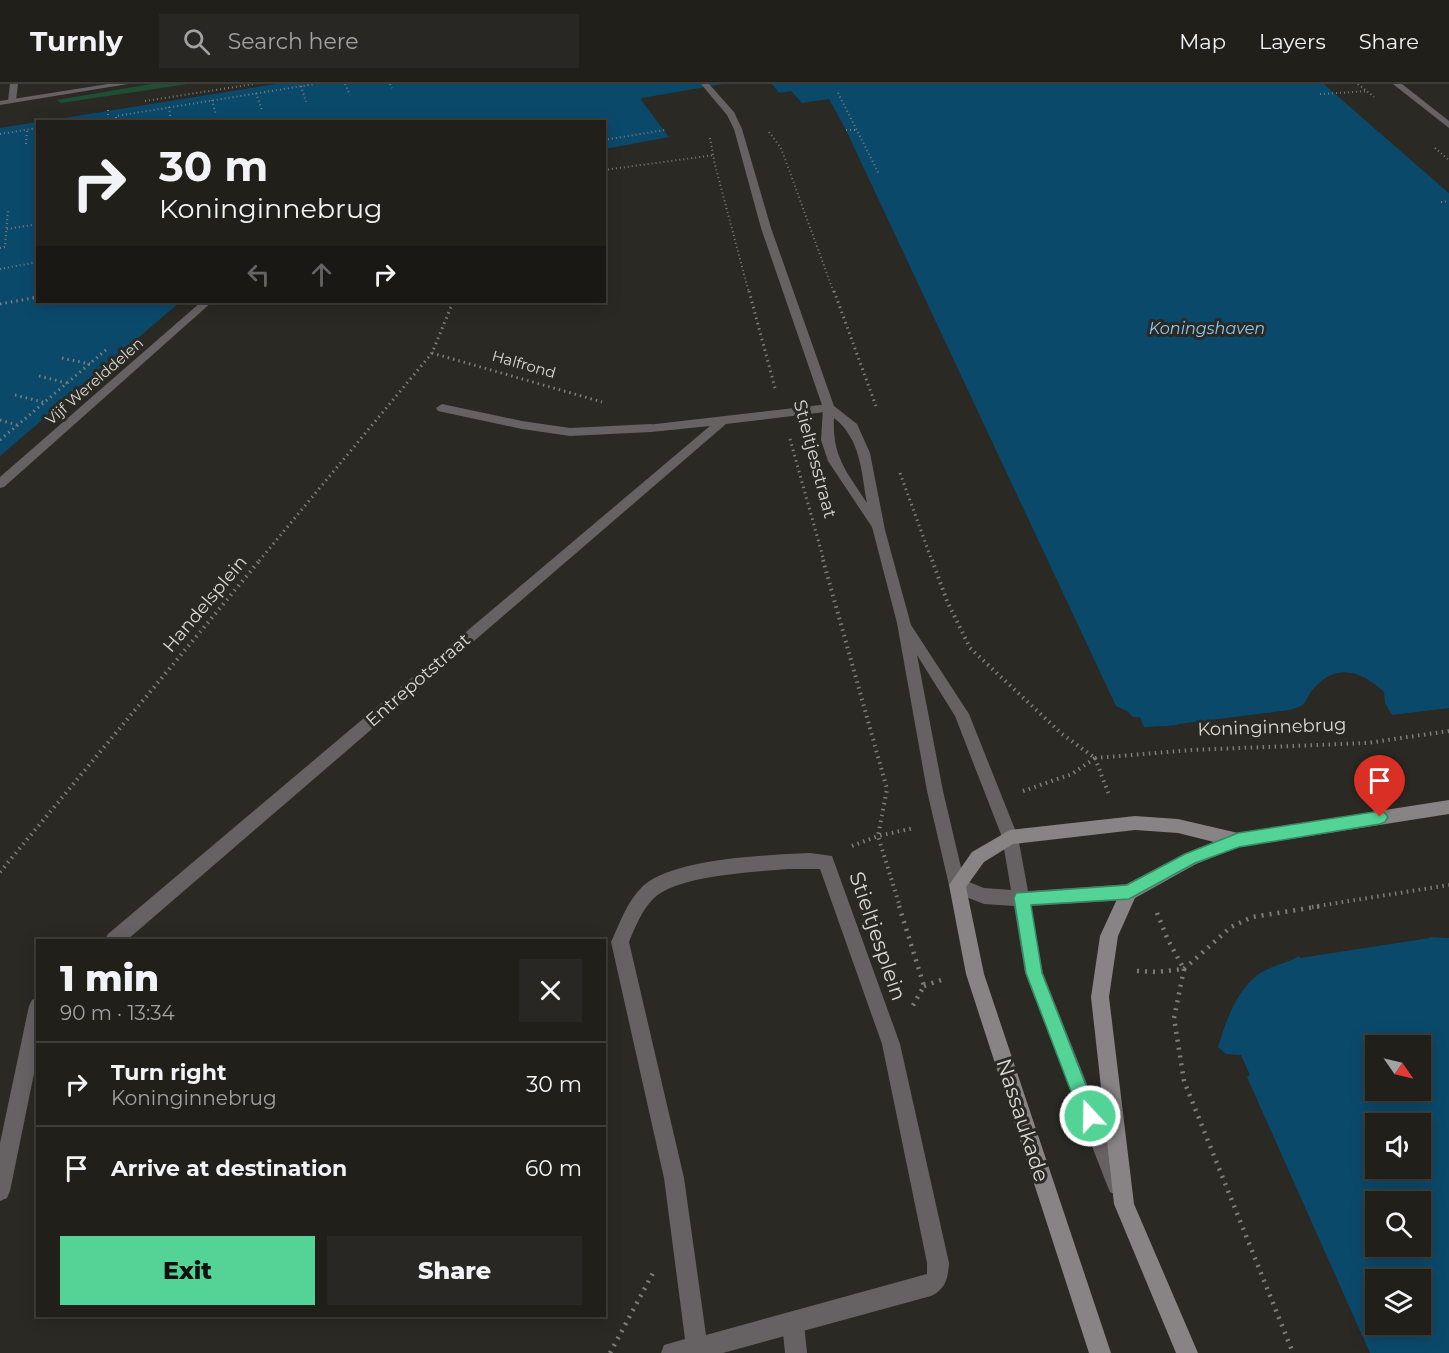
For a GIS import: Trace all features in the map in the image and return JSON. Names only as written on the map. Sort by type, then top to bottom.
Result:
[{"type":"main road","points":[[1187,1353],[1124,1204],[1100,997],[1109,936],[1129,892],[1190,859],[1238,840],[1449,807]]},
{"type":"main road","points":[[957,885],[978,857],[1010,837],[1135,823],[1178,826],[1238,840]]},
{"type":"main road","name":"Nassaukade","points":[[957,885],[975,974],[1100,1353]]},
{"type":"street","points":[[12,101],[14,84]]},
{"type":"street","points":[[0,103],[124,84]]},
{"type":"street","name":"Stieltjesstraat","points":[[705,84],[731,114],[744,150],[766,228],[830,408],[826,440],[834,461],[879,530]]},
{"type":"street","points":[[1397,84],[1449,125]]},
{"type":"street","name":"Vijf Werelddelen","points":[[0,484],[206,303]]},
{"type":"street","points":[[442,408],[522,425],[570,432],[651,428],[784,415],[830,408]]},
{"type":"street","name":"Stieltjesstraat","points":[[830,408],[853,427],[864,453],[879,530],[904,623],[935,791],[957,885]]},
{"type":"street","name":"Entrepotstraat","points":[[115,939],[724,420]]},
{"type":"street","name":"Stieltjesstraat","points":[[904,623],[962,714],[1010,837],[1022,898]]},
{"type":"street","name":"Stieltjesplein","points":[[809,860],[826,861],[891,1044],[938,1263],[937,1278],[931,1285],[793,1323],[733,1340],[697,1346],[674,1178],[620,942],[635,909],[654,888],[670,880],[717,869],[809,860]]},
{"type":"street","points":[[957,885],[984,896],[1022,898],[1129,892]]},
{"type":"street","points":[[1022,898],[1034,973],[1124,1204]]},
{"type":"street","points":[[0,1191],[36,1016]]},
{"type":"street","points":[[793,1323],[796,1353]]},
{"type":"street","points":[[672,1353],[697,1346]]},
{"type":"path","points":[[116,120],[116,116],[315,84]]},
{"type":"path","points":[[345,84],[350,95]]},
{"type":"path","points":[[390,84],[392,88]]},
{"type":"path","points":[[301,86],[306,102]]},
{"type":"path","points":[[1320,94],[1367,92]]},
{"type":"path","points":[[256,93],[262,110]]},
{"type":"path","points":[[838,93],[879,174]]},
{"type":"path","points":[[212,100],[216,115]]},
{"type":"path","points":[[169,107],[171,120]]},
{"type":"path","points":[[108,110],[108,120]]},
{"type":"path","points":[[0,134],[36,128]]},
{"type":"path","points":[[27,130],[27,144]]},
{"type":"path","points":[[606,140],[665,130]]},
{"type":"path","name":"Stieltjesstraat","points":[[708,130],[886,789],[878,836]]},
{"type":"path","points":[[846,130],[857,130]]},
{"type":"path","points":[[606,170],[744,150],[781,148],[879,416]]},
{"type":"path","points":[[1440,202],[1449,201]]},
{"type":"path","points":[[0,248],[5,247],[8,210]]},
{"type":"path","points":[[7,229],[36,224]]},
{"type":"path","points":[[0,269],[36,262]]},
{"type":"path","points":[[0,304],[36,297]]},
{"type":"path","points":[[432,353],[453,303]]},
{"type":"path","points":[[0,440],[114,343]]},
{"type":"path","name":"Halfrond","points":[[432,353],[602,402]]},
{"type":"path","name":"Handelsplein","points":[[0,872],[432,353]]},
{"type":"path","points":[[63,358],[90,364]]},
{"type":"path","points":[[39,376],[67,383]]},
{"type":"path","points":[[15,395],[44,402]]},
{"type":"path","points":[[0,420],[17,425]]},
{"type":"path","name":"Koninginnebrug","points":[[898,468],[947,601],[970,648],[1062,734],[1095,758],[1191,750],[1367,743],[1449,731]]},
{"type":"path","name":"Stieltjesplein","points":[[878,836],[924,986]]},
{"type":"path","points":[[1293,1353],[1184,1081],[1174,1018],[1184,969],[1231,927],[1252,917],[1449,885]]},
{"type":"path","points":[[610,1353],[680,1222]]},
{"type":"green space","points":[[151,84],[188,84],[61,103],[57,100]]},
{"type":"water","points":[[276,84],[723,84],[642,98],[641,100],[669,137],[606,149],[606,120],[51,120]]},
{"type":"water","name":"Koningshaven","points":[[772,84],[1324,84],[1449,193],[1449,797],[1389,710],[1385,703],[1384,692],[1368,679],[1350,673],[1333,674],[1311,691],[1304,704],[1289,710],[1427,937],[1449,938],[1449,1353],[1370,1353],[1247,1077],[1250,1075],[1241,1055],[1226,1054],[1218,1047],[1239,995],[1253,978],[1300,955],[1181,725],[1144,727],[1140,717],[1133,717],[1116,706],[846,130],[829,99],[802,103],[791,91],[779,93]]},
{"type":"water","points":[[36,122],[36,303],[179,303],[0,456],[0,128]]},
{"type":"pier","points":[[1324,84],[1329,84],[1449,189],[1449,193]]},
{"type":"pier","points":[[1449,708],[1449,798],[1392,715]]},
{"type":"pier","points":[[1289,710],[1430,938],[1300,958],[1178,724]]},
{"type":"route","points":[[1090,1116],[1034,973],[1022,898],[1129,892],[1190,859],[1238,840],[1380,817]]}]
